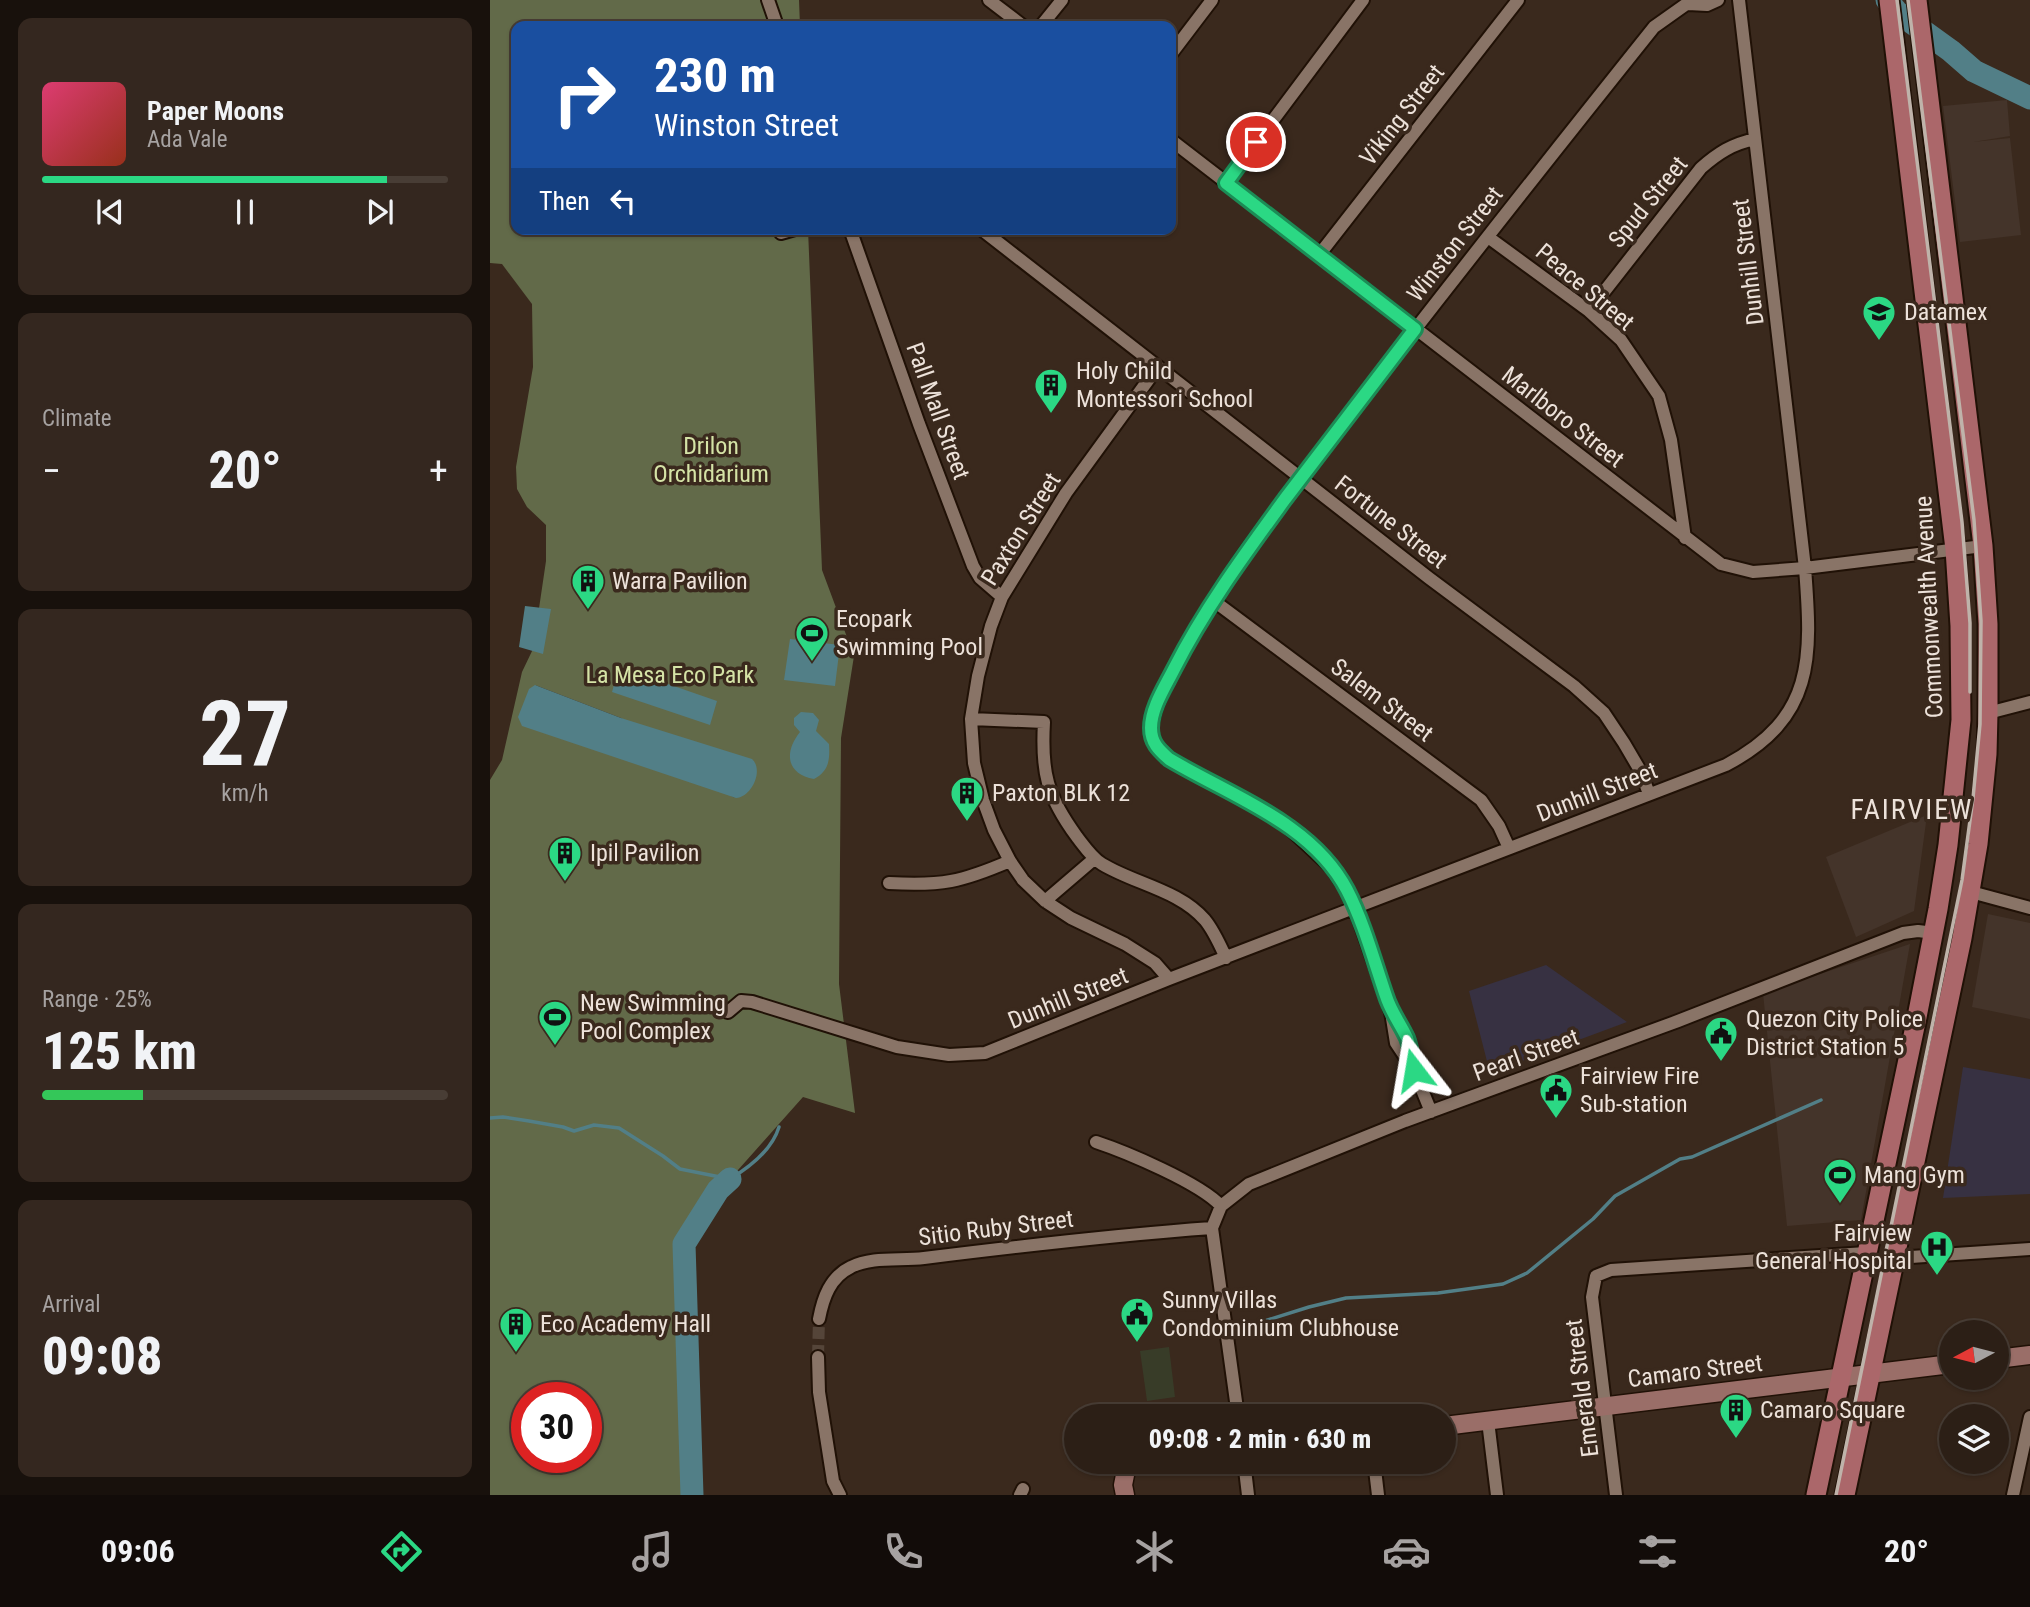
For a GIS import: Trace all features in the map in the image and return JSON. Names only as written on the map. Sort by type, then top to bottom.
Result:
[{"type":"main road","name":"Commonwealth Avenue","points":[[1816,1495],[1934,933],[1949,838],[1961,719],[1960,626],[1955,549],[1889,0]]},
{"type":"main road","points":[[1845,1495],[1971,892],[1987,754],[1988,624],[1983,546],[1917,0]]},
{"type":"street","points":[[768,0],[775,21]]},
{"type":"street","points":[[989,0],[1016,21]]},
{"type":"street","points":[[1045,21],[1062,0]]},
{"type":"street","points":[[1176,47],[1212,0]]},
{"type":"street","points":[[1226,183],[1363,0]]},
{"type":"street","name":"Viking Street","points":[[1319,255],[1518,0]]},
{"type":"street","name":"Winston Street","points":[[1431,1112],[1414,1070],[1408,1040],[1391,1012],[1355,908],[1332,868],[1286,825],[1169,759],[1158,749],[1152,738],[1151,726],[1155,709],[1187,644],[1240,561],[1415,329],[1654,27],[1690,2],[1707,5],[1718,0]]},
{"type":"street","name":"Dunhill Street","points":[[728,1012],[741,1001],[751,1002],[794,1013],[887,1045],[922,1052],[965,1055],[995,1050],[1169,979],[1726,765],[1751,752],[1772,733],[1798,696],[1809,645],[1805,568],[1739,0]]},
{"type":"street","name":"Spud Street","points":[[1589,311],[1701,168],[1716,154],[1734,143],[1755,139]]},
{"type":"street","name":"Marlboro Street","points":[[1176,144],[1721,565],[1753,572],[1983,546]]},
{"type":"street","name":"Pall Mall Street","points":[[852,235],[973,566],[980,578],[1002,597]]},
{"type":"street","name":"Fortune Street","points":[[989,235],[1300,479],[1574,686],[1604,713],[1625,743],[1641,772],[1649,794]]},
{"type":"street","name":"Peace Street","points":[[1488,237],[1589,311],[1620,340],[1659,396],[1671,440],[1685,538]]},
{"type":"street","name":"Paxton Street","points":[[1157,368],[1066,493],[1002,597],[991,625],[978,676],[971,719],[974,762],[983,800],[994,830],[1023,880],[1045,901],[1071,918],[1155,963],[1169,979]]},
{"type":"street","name":"Salem Street","points":[[1214,601],[1481,800],[1499,826],[1509,848]]},
{"type":"street","points":[[1988,713],[2030,702]]},
{"type":"street","points":[[971,719],[1044,722],[1044,770],[1048,789],[1056,807],[1094,859],[1184,903],[1205,920],[1226,958]]},
{"type":"street","points":[[1045,901],[1094,859]]},
{"type":"street","points":[[889,883],[940,884],[958,881],[1010,861]]},
{"type":"street","points":[[1971,892],[2030,908]]},
{"type":"street","name":"Pearl Street","points":[[1212,1228],[1221,1206],[1249,1184],[1903,933],[1934,933]]},
{"type":"street","points":[[1096,1142],[1133,1156],[1208,1194],[1221,1206]]},
{"type":"street","points":[[1212,1228],[1236,1404]]},
{"type":"street","name":"Sitio Ruby Street","points":[[819,1320],[825,1295],[833,1281],[841,1272],[865,1261],[913,1259],[1084,1238],[1212,1228]]},
{"type":"street","points":[[1896,1258],[2030,1249]]},
{"type":"street","name":"Emerald Street","points":[[1616,1495],[1592,1297],[1596,1276],[1611,1270],[1866,1253]]},
{"type":"street","points":[[2009,1358],[2030,1355]]},
{"type":"street","points":[[818,1357],[819,1392],[833,1482],[840,1495]]},
{"type":"street","name":"Camaro Street","points":[[1456,1425],[1939,1365]]},
{"type":"street","points":[[2013,1495],[2030,1417]]},
{"type":"street","points":[[1488,1421],[1497,1495]]},
{"type":"street","points":[[1125,1474],[1125,1495]]},
{"type":"street","points":[[1246,1474],[1248,1495]]},
{"type":"street","points":[[1376,1474],[1378,1495]]},
{"type":"shaded area","points":[[2007,100],[2010,136],[1973,142],[2010,138],[2021,235],[1960,242],[1943,106]]},
{"type":"shaded area","points":[[1927,815],[1914,911],[1856,937],[1826,857]]},
{"type":"shaded area","points":[[1988,914],[2030,923],[2030,1019],[1972,1007]]},
{"type":"shaded area","points":[[1910,944],[1861,1220],[1787,1226],[1763,993]]},
{"type":"shaded area","points":[[1546,965],[1627,1022],[1490,1073],[1469,991]]},
{"type":"shaded area","points":[[1963,1067],[2030,1079],[2030,1194],[1943,1198]]},
{"type":"green space","name":"La Mesa Eco Park","points":[[490,0],[799,0],[800,21],[511,21],[511,235],[808,235],[822,570],[854,656],[841,738],[839,984],[855,1113],[803,1097],[718,1190],[685,1244],[692,1495],[490,1495],[490,780],[502,760],[522,672],[533,649],[546,561],[546,525],[527,507],[517,489],[516,467],[533,367],[532,304],[502,264],[490,263]],"holes":[[[535,685],[621,718],[735,798]]]},
{"type":"green space","points":[[1169,1347],[1175,1397],[1147,1401],[1140,1351]]},
{"type":"water","points":[[525,606],[551,609],[543,654],[519,647]]},
{"type":"water","name":"Ecopark Swimming Pool","points":[[790,639],[840,645],[835,686],[784,680]]},
{"type":"water","points":[[619,667],[717,701],[710,725],[612,692]]},
{"type":"water","points":[[535,685],[621,718],[752,759],[757,770],[755,782],[747,793],[736,798],[522,726],[518,717],[529,689]]},
{"type":"water","points":[[801,712],[813,713],[819,720],[816,731],[829,744],[828,764],[814,779],[798,772],[790,761],[792,747],[800,732],[794,725],[794,718]]},
{"type":"waterway","points":[[1887,0],[1897,12],[1974,71],[2030,98]]},
{"type":"waterway","points":[[1255,1324],[1346,1298],[1438,1293],[1503,1284],[1527,1273],[1593,1219],[1615,1196],[1680,1159],[1692,1157],[1821,1100]]},
{"type":"waterway","points":[[490,1118],[529,1121],[574,1131],[594,1125],[619,1128],[680,1169],[730,1179],[759,1157],[771,1143],[779,1127]]},
{"type":"waterway","points":[[692,1495],[684,1244],[718,1190],[730,1179]]},
{"type":"tunnel","points":[[818,1357],[819,1319]]},
{"type":"railway","points":[[1897,0],[1962,522],[1970,623],[1970,692]]},
{"type":"railway","points":[[1836,1495],[1962,880],[1980,724],[1981,621],[1974,520],[1908,0]]},
{"type":"place","name":"Datamex","points":[[1879,342]]},
{"type":"place","name":"Holy Child Montessori School","points":[[1051,415]]},
{"type":"place","name":"Warra Pavilion","points":[[588,611]]},
{"type":"place","name":"Ecopark Swimming Pool","points":[[812,663]]},
{"type":"place","name":"Paxton BLK 12","points":[[967,823]]},
{"type":"place","name":"Ipil Pavilion","points":[[565,883]]},
{"type":"place","name":"New Swimming Pool Complex","points":[[555,1047]]},
{"type":"place","name":"Quezon City Police District Station 5","points":[[1721,1063]]},
{"type":"place","name":"Fairview Fire Sub-station","points":[[1556,1120]]},
{"type":"place","name":"Mang Gym","points":[[1840,1205]]},
{"type":"place","name":"Fairview General Hospital","points":[[1937,1277]]},
{"type":"place","name":"Sunny Villas Condominium Clubhouse","points":[[1137,1344]]},
{"type":"place","name":"Eco Academy Hall","points":[[516,1354]]},
{"type":"place","name":"Camaro Square","points":[[1736,1440]]},
{"type":"district","name":"FAIRVIEW","points":[[1912,809]]},
{"type":"route","points":[[1256,142],[1226,183],[1415,329],[1300,479],[1222,588],[1187,644],[1155,709],[1151,726],[1152,738],[1158,749],[1169,759],[1286,825],[1332,868],[1355,908],[1391,1012],[1408,1040],[1414,1070]]},
{"type":"park label","name":"Drilon Orchidarium","points":[[711,460]]}]
